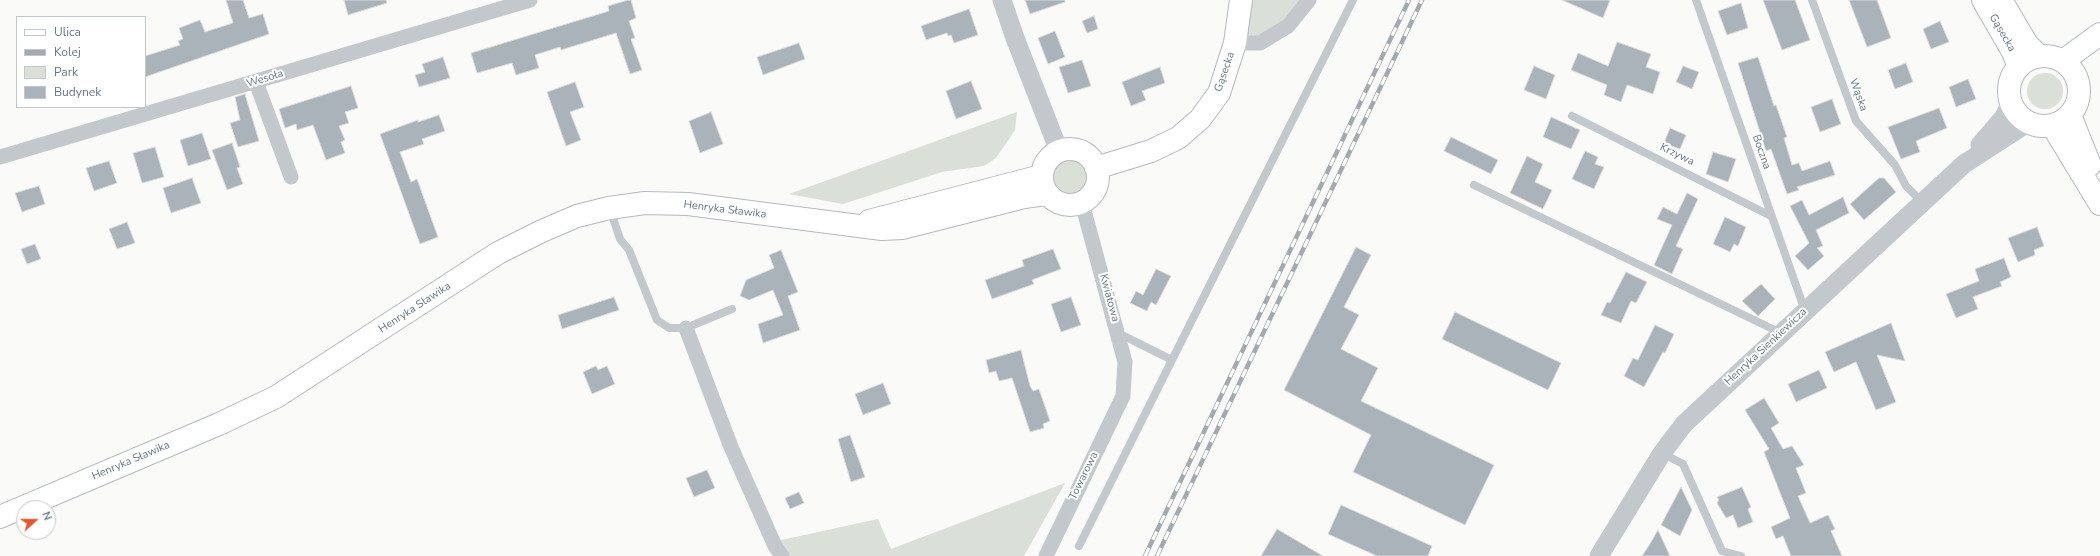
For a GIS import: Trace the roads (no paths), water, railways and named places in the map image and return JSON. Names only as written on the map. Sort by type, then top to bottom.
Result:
[{"type":"main road","name":"Gąsecka","points":[[1096,168],[1151,151],[1178,138],[1200,119],[1219,93],[1235,43],[1241,0]]},
{"type":"main road","name":"Gąsecka","points":[[1983,0],[2013,52],[2019,67]]},
{"type":"main road","name":"Gąsecka","points":[[2001,0],[2027,44],[2039,56]]},
{"type":"main road","points":[[2063,61],[2100,34]]},
{"type":"main road","points":[[2077,77],[2100,48]]},
{"type":"main road","points":[[2039,56],[2049,56],[2063,61],[2071,67],[2077,77],[2079,95],[2076,106],[2061,120],[2041,126],[2029,122],[2018,114],[2011,102],[2010,82],[2019,67],[2027,60],[2039,56]]},
{"type":"main road","points":[[2061,120],[2075,132],[2100,188]]},
{"type":"main road","points":[[2061,120],[2100,204]]},
{"type":"main road","points":[[1072,149],[1080,151],[1087,155],[1096,168],[1097,184],[1092,195],[1082,203],[1067,206],[1055,202],[1044,185],[1045,163],[1058,151],[1072,149]]},
{"type":"main road","name":"Henryka Sławika","points":[[0,517],[219,424],[276,397],[498,253],[542,230],[570,219],[609,208],[646,203],[688,204],[817,222],[882,229],[902,228],[1024,197],[1044,185]]},
{"type":"street","name":"Wesoła","points":[[0,157],[529,0]]},
{"type":"street","points":[[1002,0],[1058,151]]},
{"type":"street","points":[[1235,43],[1260,43],[1288,26],[1309,0]]},
{"type":"street","points":[[256,82],[291,177]]},
{"type":"street","name":"Henryka Sienkiewicza","points":[[1600,556],[1662,453],[1684,424],[1964,164],[2004,117],[2011,102]]},
{"type":"street","name":"Henryka Sienkiewicza","points":[[1964,164],[2029,122]]},
{"type":"street","name":"Kwiatowa","points":[[1082,203],[1125,362],[1123,396]]},
{"type":"street","points":[[686,328],[731,447],[775,546],[782,556]]},
{"type":"street","name":"Towarowa","points":[[1046,556],[1123,396]]},
{"type":"lane","points":[[1079,546],[1353,0]]},
{"type":"lane","name":"Boczna","points":[[1696,0],[1805,311]]},
{"type":"lane","name":"Wąska","points":[[1812,0],[1856,122],[1895,165],[1906,186],[1922,202]]},
{"type":"lane","name":"Krzywa","points":[[1572,116],[1771,216]]},
{"type":"lane","points":[[1474,185],[1782,333]]},
{"type":"lane","points":[[609,208],[620,239],[629,250],[657,320],[669,328],[686,328],[732,309]]},
{"type":"lane","points":[[1118,332],[1172,360]]},
{"type":"lane","points":[[1662,453],[1683,464],[1722,551],[1741,556]]},
{"type":"railway","points":[[1145,556],[1409,0]]},
{"type":"railway","points":[[1157,556],[1422,0]]}]
